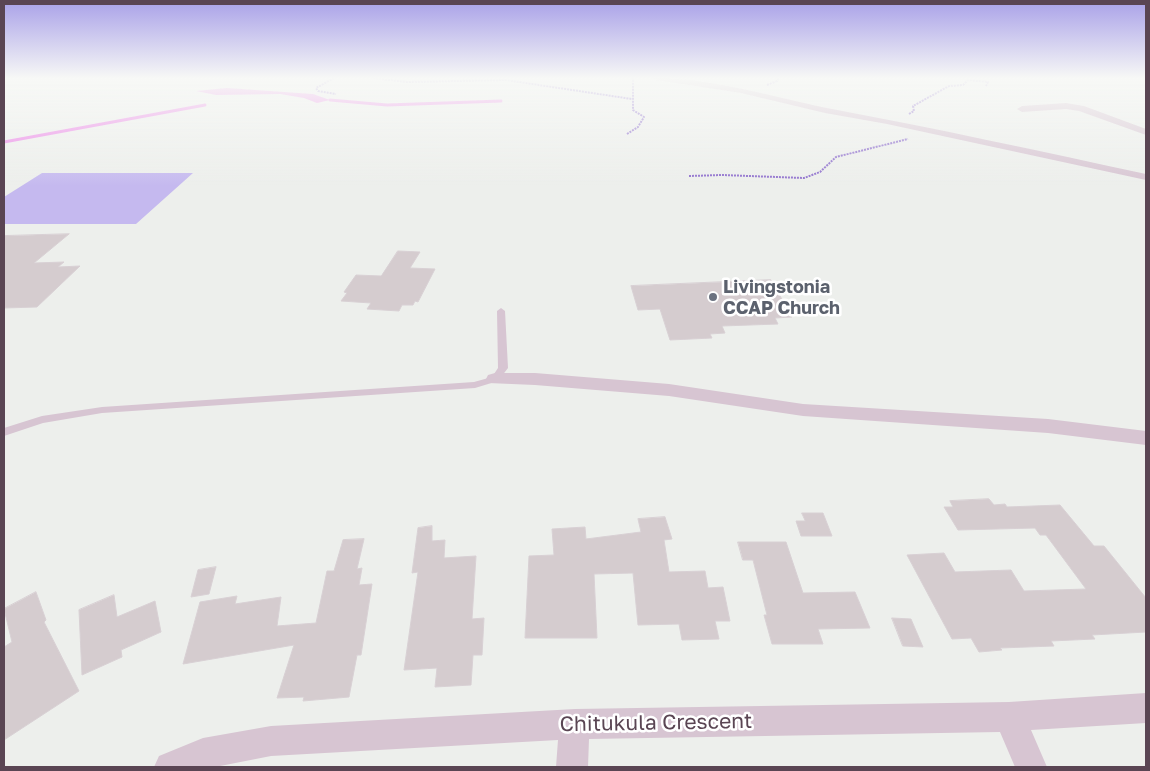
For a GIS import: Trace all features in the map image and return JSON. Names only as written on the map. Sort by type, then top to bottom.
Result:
[{"type":"street","points":[[846,114],[1146,177]]},
{"type":"street","points":[[1097,114],[1146,132]]},
{"type":"street","points":[[495,379],[534,379],[669,390],[803,410],[1048,426],[1146,438]]},
{"type":"street","name":"Chitukula Crescent","points":[[170,767],[203,754],[271,740],[575,724],[1009,718],[1088,710],[1146,708]]},
{"type":"street","points":[[1009,718],[1031,767]]},
{"type":"street","points":[[572,767],[575,724]]},
{"type":"lane","points":[[4,432],[42,420],[102,410],[475,385],[495,379],[503,368],[501,311]]},
{"type":"path","points":[[627,134],[638,128],[644,117],[639,114]]},
{"type":"path","points":[[898,124],[902,117],[908,114]]},
{"type":"path","points":[[689,176],[722,175],[804,178],[820,172],[836,158],[876,149],[891,143],[941,134]]},
{"type":"shaded area","points":[[42,173],[193,173],[136,224],[4,224],[4,197]]},
{"type":"building","points":[[69,234],[34,263],[64,262],[58,267],[80,266],[37,307],[4,308],[4,236]]},
{"type":"building","points":[[398,251],[420,252],[410,268],[435,269],[418,302],[415,301],[413,305],[402,305],[399,311],[367,309],[371,303],[341,301],[347,293],[344,292],[356,275],[381,276]]},
{"type":"building","points":[[771,280],[792,317],[775,318],[778,324],[722,326],[725,333],[710,334],[712,338],[670,340],[660,309],[638,310],[631,286]]},
{"type":"building","points":[[989,499],[994,505],[1005,504],[1007,507],[1060,505],[1094,546],[1104,546],[1146,598],[1146,632],[1092,635],[1095,639],[1051,641],[1054,646],[1000,648],[1002,650],[979,652],[971,638],[952,639],[907,555],[944,553],[955,572],[1011,570],[1024,591],[1086,589],[1046,535],[1040,535],[1035,528],[958,530],[944,507],[953,507],[950,501]]},
{"type":"building","points":[[802,513],[823,513],[832,536],[801,536],[796,521],[805,521]]},
{"type":"building","points":[[665,517],[672,539],[664,540],[669,572],[705,571],[708,588],[723,587],[730,621],[715,621],[719,639],[682,640],[679,624],[638,625],[633,573],[594,574],[597,638],[525,638],[529,556],[554,555],[552,529],[585,527],[586,539],[641,532],[638,519]]},
{"type":"building","points":[[432,526],[432,541],[445,540],[444,558],[476,556],[472,619],[484,618],[482,655],[473,655],[471,685],[435,687],[437,668],[404,670],[418,572],[412,573],[418,528]]},
{"type":"building","points":[[364,539],[357,569],[362,568],[359,585],[372,584],[361,655],[357,655],[349,697],[303,701],[304,697],[277,698],[294,645],[183,664],[200,602],[237,596],[235,604],[281,597],[277,626],[316,623],[327,571],[334,571],[343,540]]},
{"type":"building","points":[[738,542],[786,542],[803,593],[855,592],[870,628],[818,629],[823,644],[772,644],[764,615],[767,615],[753,560],[743,560]]},
{"type":"building","points":[[216,567],[209,594],[191,597],[198,570]]},
{"type":"building","points":[[36,592],[46,620],[44,622],[79,691],[4,740],[4,647],[12,642],[4,609]]},
{"type":"building","points":[[114,595],[117,617],[155,601],[161,632],[121,650],[122,657],[82,675],[79,610]]},
{"type":"building","points":[[892,618],[911,619],[923,647],[903,646]]},
{"type":"waterway","points":[[4,142],[156,114]]},
{"type":"place","name":"Livingstonia CCAP Church","points":[[713,297]]}]
